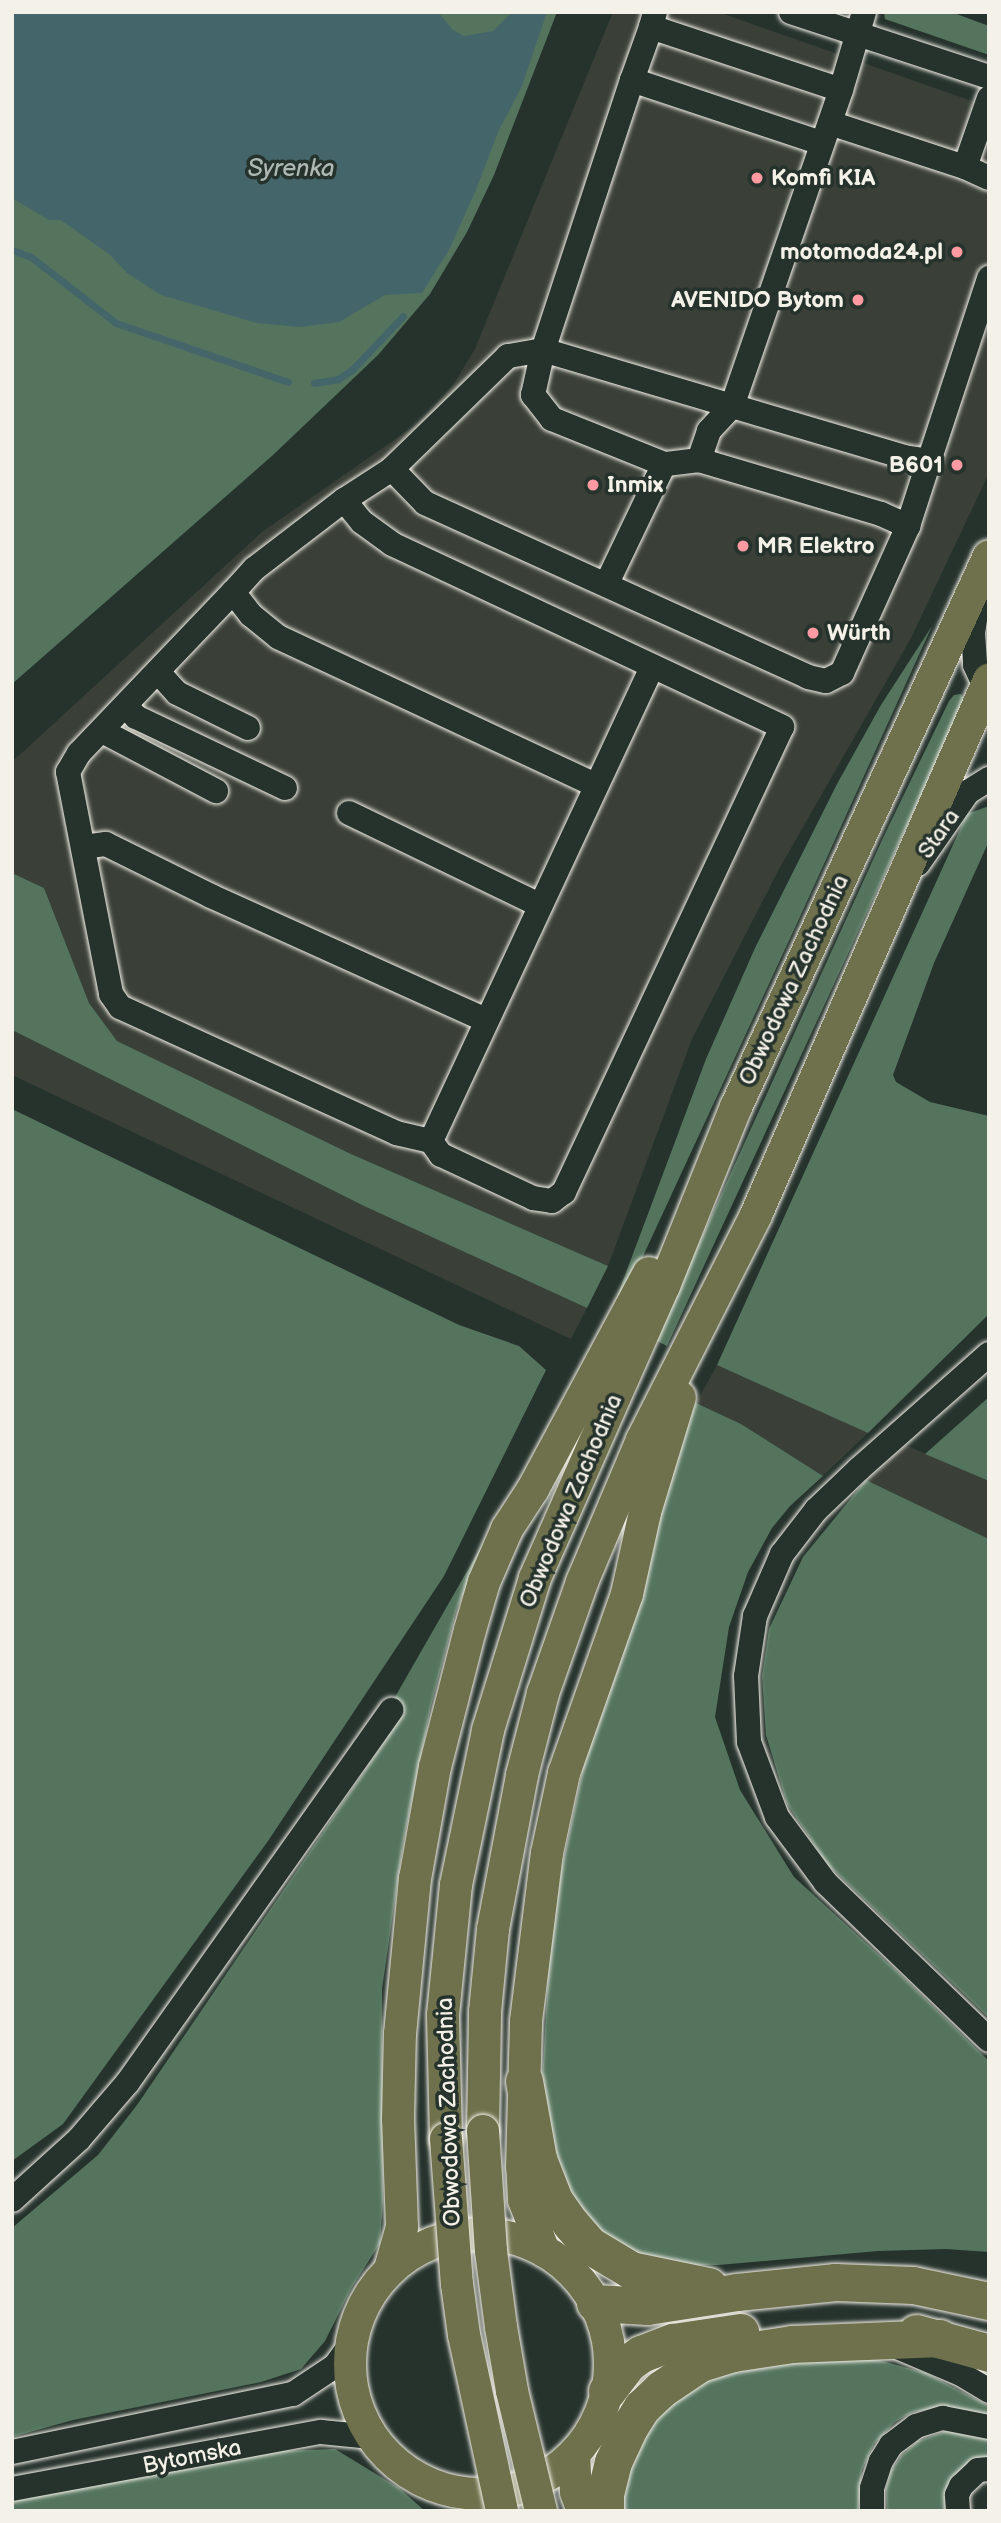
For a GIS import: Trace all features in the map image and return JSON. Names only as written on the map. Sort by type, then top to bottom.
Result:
[{"type":"highway","points":[[524,2081],[538,2160],[546,2182],[563,2214],[589,2245],[616,2263],[645,2275],[737,2292]]},
{"type":"highway","points":[[595,2303],[647,2306],[737,2292],[864,2282],[913,2285],[989,2301]]},
{"type":"highway","points":[[607,2391],[627,2364],[641,2354],[673,2342],[713,2336],[855,2325],[940,2338],[989,2353]]},
{"type":"highway","points":[[605,2511],[605,2494],[613,2462],[642,2407],[678,2375],[701,2363],[733,2353],[792,2344],[940,2338]]},
{"type":"main road","name":"Obwodowa Zachodnia","points":[[502,2511],[464,2335],[457,2284],[446,2139],[443,2015],[450,1928],[474,1789],[500,1686],[535,1578],[664,1286],[736,1107],[989,556]]},
{"type":"main road","name":"Obwodowa Zachodnia","points":[[541,2511],[512,2391],[501,2326],[491,2251],[484,2131],[485,2012],[494,1929],[511,1826],[543,1693],[582,1582],[631,1465],[761,1203],[987,688]]},
{"type":"main road","points":[[390,2269],[402,2227],[398,2119],[400,2034],[415,1879],[435,1767],[484,1582],[507,1529],[533,1489],[577,1409],[736,1107]]},
{"type":"main road","points":[[544,2251],[531,2221],[523,2186],[526,2021],[538,1915],[564,1773],[627,1594],[645,1512],[703,1322]]},
{"type":"main road","points":[[418,2479],[440,2488],[488,2494],[534,2482],[574,2454],[595,2425],[607,2391],[610,2361],[606,2331],[595,2303],[581,2282],[544,2251],[519,2240],[492,2234],[464,2235],[437,2241],[412,2253],[390,2269],[365,2303],[351,2344],[353,2392],[372,2437],[393,2461],[418,2479],[432,2487],[450,2511]]},
{"type":"main road","points":[[574,2454],[576,2492],[583,2511]]},
{"type":"street","points":[[790,12],[861,23]]},
{"type":"street","points":[[842,12],[861,23],[989,77]]},
{"type":"street","points":[[841,90],[653,20],[543,350],[533,395],[552,419],[664,464],[699,460],[881,514],[908,526]]},
{"type":"street","points":[[699,460],[709,431],[732,406],[841,90],[861,23]]},
{"type":"street","points":[[632,80],[825,133],[965,167],[989,178]]},
{"type":"street","points":[[965,167],[989,99]]},
{"type":"street","points":[[392,470],[425,503],[607,583],[808,677],[825,681],[842,673],[908,526],[989,278]]},
{"type":"street","points":[[344,500],[362,522],[392,544],[782,727],[564,1192],[552,1201],[533,1198],[441,1155],[431,1141],[396,1133],[120,1007],[111,994],[68,772],[79,753],[254,569],[344,500],[392,470],[508,356],[543,350],[929,461]]},
{"type":"street","points":[[607,583],[664,464]]},
{"type":"street","points":[[987,688],[975,665],[973,633],[978,595],[989,566]]},
{"type":"street","points":[[233,593],[251,615],[278,636],[596,785]]},
{"type":"street","points":[[431,1141],[485,1020],[652,667]]},
{"type":"street","points":[[158,672],[177,693],[248,728]]},
{"type":"street","points":[[126,706],[136,717],[285,788]]},
{"type":"street","points":[[102,731],[216,791]]},
{"type":"street","name":"Stara","points":[[895,895],[968,792],[989,779]]},
{"type":"street","points":[[349,813],[539,905]]},
{"type":"street","points":[[84,847],[106,844],[211,896],[485,1020]]},
{"type":"street","points":[[989,1354],[816,1510],[782,1553],[755,1616],[746,1676],[749,1742],[777,1817],[827,1883],[989,2040]]},
{"type":"street","points":[[12,2200],[79,2139],[128,2082],[391,1710]]},
{"type":"street","points":[[883,2342],[961,2374],[989,2390]]},
{"type":"street","name":"Bytomska","points":[[12,2452],[293,2394],[335,2366],[351,2344]]},
{"type":"street","points":[[872,2511],[872,2488],[881,2461],[891,2445],[916,2426],[943,2418],[989,2427]]},
{"type":"street","name":"Bytomska","points":[[12,2489],[321,2432],[372,2437]]},
{"type":"street","points":[[958,2511],[957,2495],[961,2486],[978,2470],[989,2469]]},
{"type":"shaded area","points":[[613,12],[718,12],[989,107],[989,473],[911,638],[779,869],[692,1039],[608,1266],[351,1154],[117,1041],[89,1003],[44,888],[12,873],[12,762],[262,532],[420,422],[453,385],[475,349]]},
{"type":"shaded area","points":[[12,1030],[364,1206],[587,1308],[571,1339],[12,1075]]},
{"type":"shaded area","points":[[717,1365],[868,1433],[823,1476],[741,1424],[696,1403]]},
{"type":"shaded area","points":[[905,1445],[989,1481],[989,1539],[866,1480]]},
{"type":"green space","points":[[12,12],[557,12],[494,175],[467,232],[430,294],[378,355],[273,455],[12,684]]},
{"type":"green space","points":[[951,12],[989,26],[989,55],[885,19],[884,13]]},
{"type":"green space","points":[[932,626],[613,1321],[609,1318],[706,1059],[755,948],[837,784],[881,705]]},
{"type":"green space","points":[[961,694],[965,700],[667,1346],[655,1340],[883,838],[949,701],[954,695]]},
{"type":"green space","points":[[989,806],[989,841],[934,963],[893,1075],[896,1082],[930,1102],[989,1116],[989,1314],[868,1433],[717,1365],[967,814]]},
{"type":"green space","points":[[12,873],[44,888],[89,1003],[117,1041],[351,1154],[608,1266],[587,1308],[364,1206],[12,1030]]},
{"type":"green space","points":[[12,1109],[459,1325],[519,1346],[546,1370],[444,1576],[268,1841],[63,2124],[12,2161]]},
{"type":"green space","points":[[989,1397],[989,1481],[925,1454]]},
{"type":"green space","points":[[696,1403],[741,1424],[823,1476],[790,1506],[772,1528],[748,1572],[729,1627],[715,1717],[740,1790],[794,1877],[901,1975],[989,2061],[989,2252],[946,2249],[878,2251],[718,2265],[662,2265],[602,2238],[561,2188],[542,2081],[549,1963],[561,1872],[587,1750],[677,1448]]},
{"type":"green space","points":[[866,1480],[989,1539],[989,2018],[828,1865],[787,1804],[766,1735],[762,1676],[769,1629],[803,1557]]},
{"type":"green space","points":[[497,1519],[457,1608],[431,1706],[403,1844],[382,1989],[383,2201],[380,2243],[351,2289],[325,2341],[301,2369],[261,2382],[73,2420],[12,2437],[12,2228],[98,2155],[137,2105],[400,1719],[395,1697]]},
{"type":"green space","points":[[860,2355],[926,2373],[989,2406],[989,2418],[970,2411],[942,2407],[913,2412],[895,2422],[874,2444],[862,2470],[858,2511],[620,2511],[619,2491],[641,2440],[674,2399],[703,2376],[769,2362]]},
{"type":"green space","points":[[952,2429],[989,2437],[989,2458],[965,2466],[954,2476],[948,2511],[887,2511],[886,2489],[891,2471],[901,2456],[918,2441]]},
{"type":"green space","points":[[335,2449],[399,2488],[425,2511],[12,2511],[12,2500],[282,2451]]},
{"type":"water","name":"Syrenka","points":[[12,12],[438,12],[453,30],[464,36],[493,31],[512,12],[547,12],[522,86],[499,130],[475,192],[449,250],[422,293],[385,295],[339,322],[300,327],[257,323],[161,295],[127,273],[110,255],[71,227],[60,220],[49,220],[12,198]]},
{"type":"waterway","points":[[12,250],[31,257],[116,323],[288,382]]},
{"type":"waterway","points":[[314,383],[338,379],[352,370],[403,316]]},
{"type":"place","name":"Komfi KIA","points":[[757,178]]},
{"type":"place","name":"motomoda24.pl","points":[[957,252]]},
{"type":"place","name":"AVENIDO Bytom","points":[[858,300]]},
{"type":"place","name":"B601","points":[[957,465]]},
{"type":"place","name":"Inmix","points":[[593,485]]},
{"type":"place","name":"MR Elektro","points":[[743,546]]},
{"type":"place","name":"Würth","points":[[813,633]]}]
